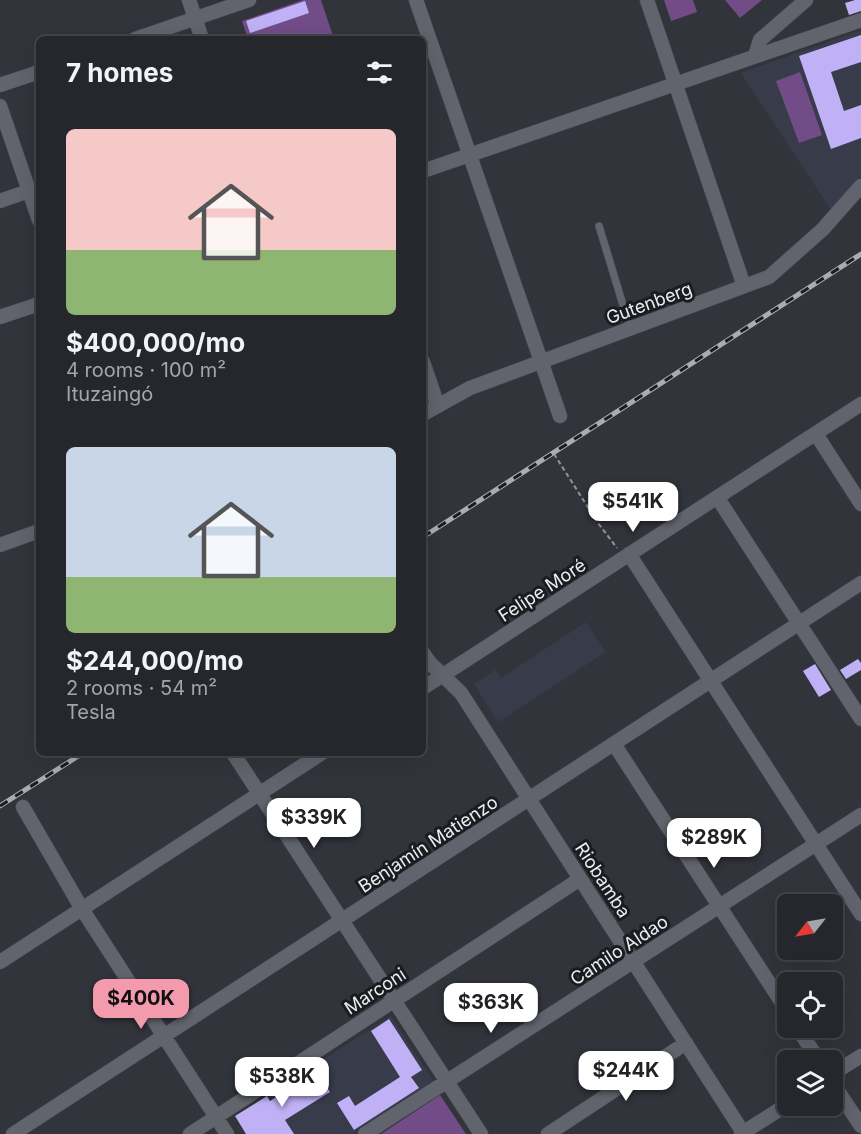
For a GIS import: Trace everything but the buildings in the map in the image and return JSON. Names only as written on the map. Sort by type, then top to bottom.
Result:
[{"type":"street","points":[[189,0],[200,36]]},
{"type":"street","points":[[144,36],[249,0]]},
{"type":"street","points":[[416,0],[560,416]]},
{"type":"street","points":[[647,0],[744,286]]},
{"type":"street","points":[[755,56],[760,40],[806,0]]},
{"type":"street","points":[[426,170],[861,20]]},
{"type":"street","points":[[0,85],[36,73]]},
{"type":"street","points":[[0,106],[36,211]]},
{"type":"street","name":"Gutenberg","points":[[426,412],[471,388],[770,277],[823,230],[861,186]]},
{"type":"street","points":[[0,201],[29,191]]},
{"type":"street","points":[[0,317],[36,305]]},
{"type":"street","points":[[426,371],[438,406]]},
{"type":"street","name":"Felipe Moré","points":[[426,686],[861,404]]},
{"type":"street","points":[[816,434],[861,504]]},
{"type":"street","points":[[717,497],[861,719]]},
{"type":"street","points":[[0,545],[36,532]]},
{"type":"street","points":[[627,556],[711,681],[861,914]]},
{"type":"street","name":"Benjamín Matienzo","points":[[13,1134],[861,583]]},
{"type":"street","name":"Riobamba","points":[[426,657],[442,676],[461,693],[743,1133]]},
{"type":"street","points":[[614,744],[777,995]]},
{"type":"street","points":[[235,756],[481,1134]]},
{"type":"street","points":[[0,962],[317,756]]},
{"type":"street","points":[[23,807],[82,909],[227,1134]]},
{"type":"street","name":"Camilo Aldao","points":[[365,1134],[861,814]]},
{"type":"street","name":"Marconi","points":[[190,1134],[580,879]]},
{"type":"street","points":[[548,1134],[686,1043]]},
{"type":"street","points":[[843,1067],[861,1056]]},
{"type":"street","points":[[843,1099],[861,1126]]},
{"type":"street","points":[[743,1133],[777,1111]]},
{"type":"lane","points":[[599,226],[630,328]]},
{"type":"path","points":[[554,454],[598,523],[627,556]]},
{"type":"shaded area","points":[[303,0],[321,0],[333,36],[247,36],[242,21]]},
{"type":"shaded area","points":[[664,0],[693,0],[697,12],[671,21]]},
{"type":"shaded area","points":[[725,0],[762,0],[740,18]]},
{"type":"shaded area","points":[[861,30],[861,177],[833,213],[741,73]]},
{"type":"shaded area","points":[[800,72],[822,135],[799,143],[776,81]]},
{"type":"shaded area","points":[[586,622],[606,652],[498,722],[474,684],[495,670],[501,678]]},
{"type":"shaded area","points":[[391,1016],[434,1082],[353,1134],[294,1134],[269,1094]]},
{"type":"shaded area","points":[[440,1095],[466,1134],[381,1134]]},
{"type":"railway","points":[[426,535],[861,254]]},
{"type":"railway","points":[[0,806],[78,756]]}]
